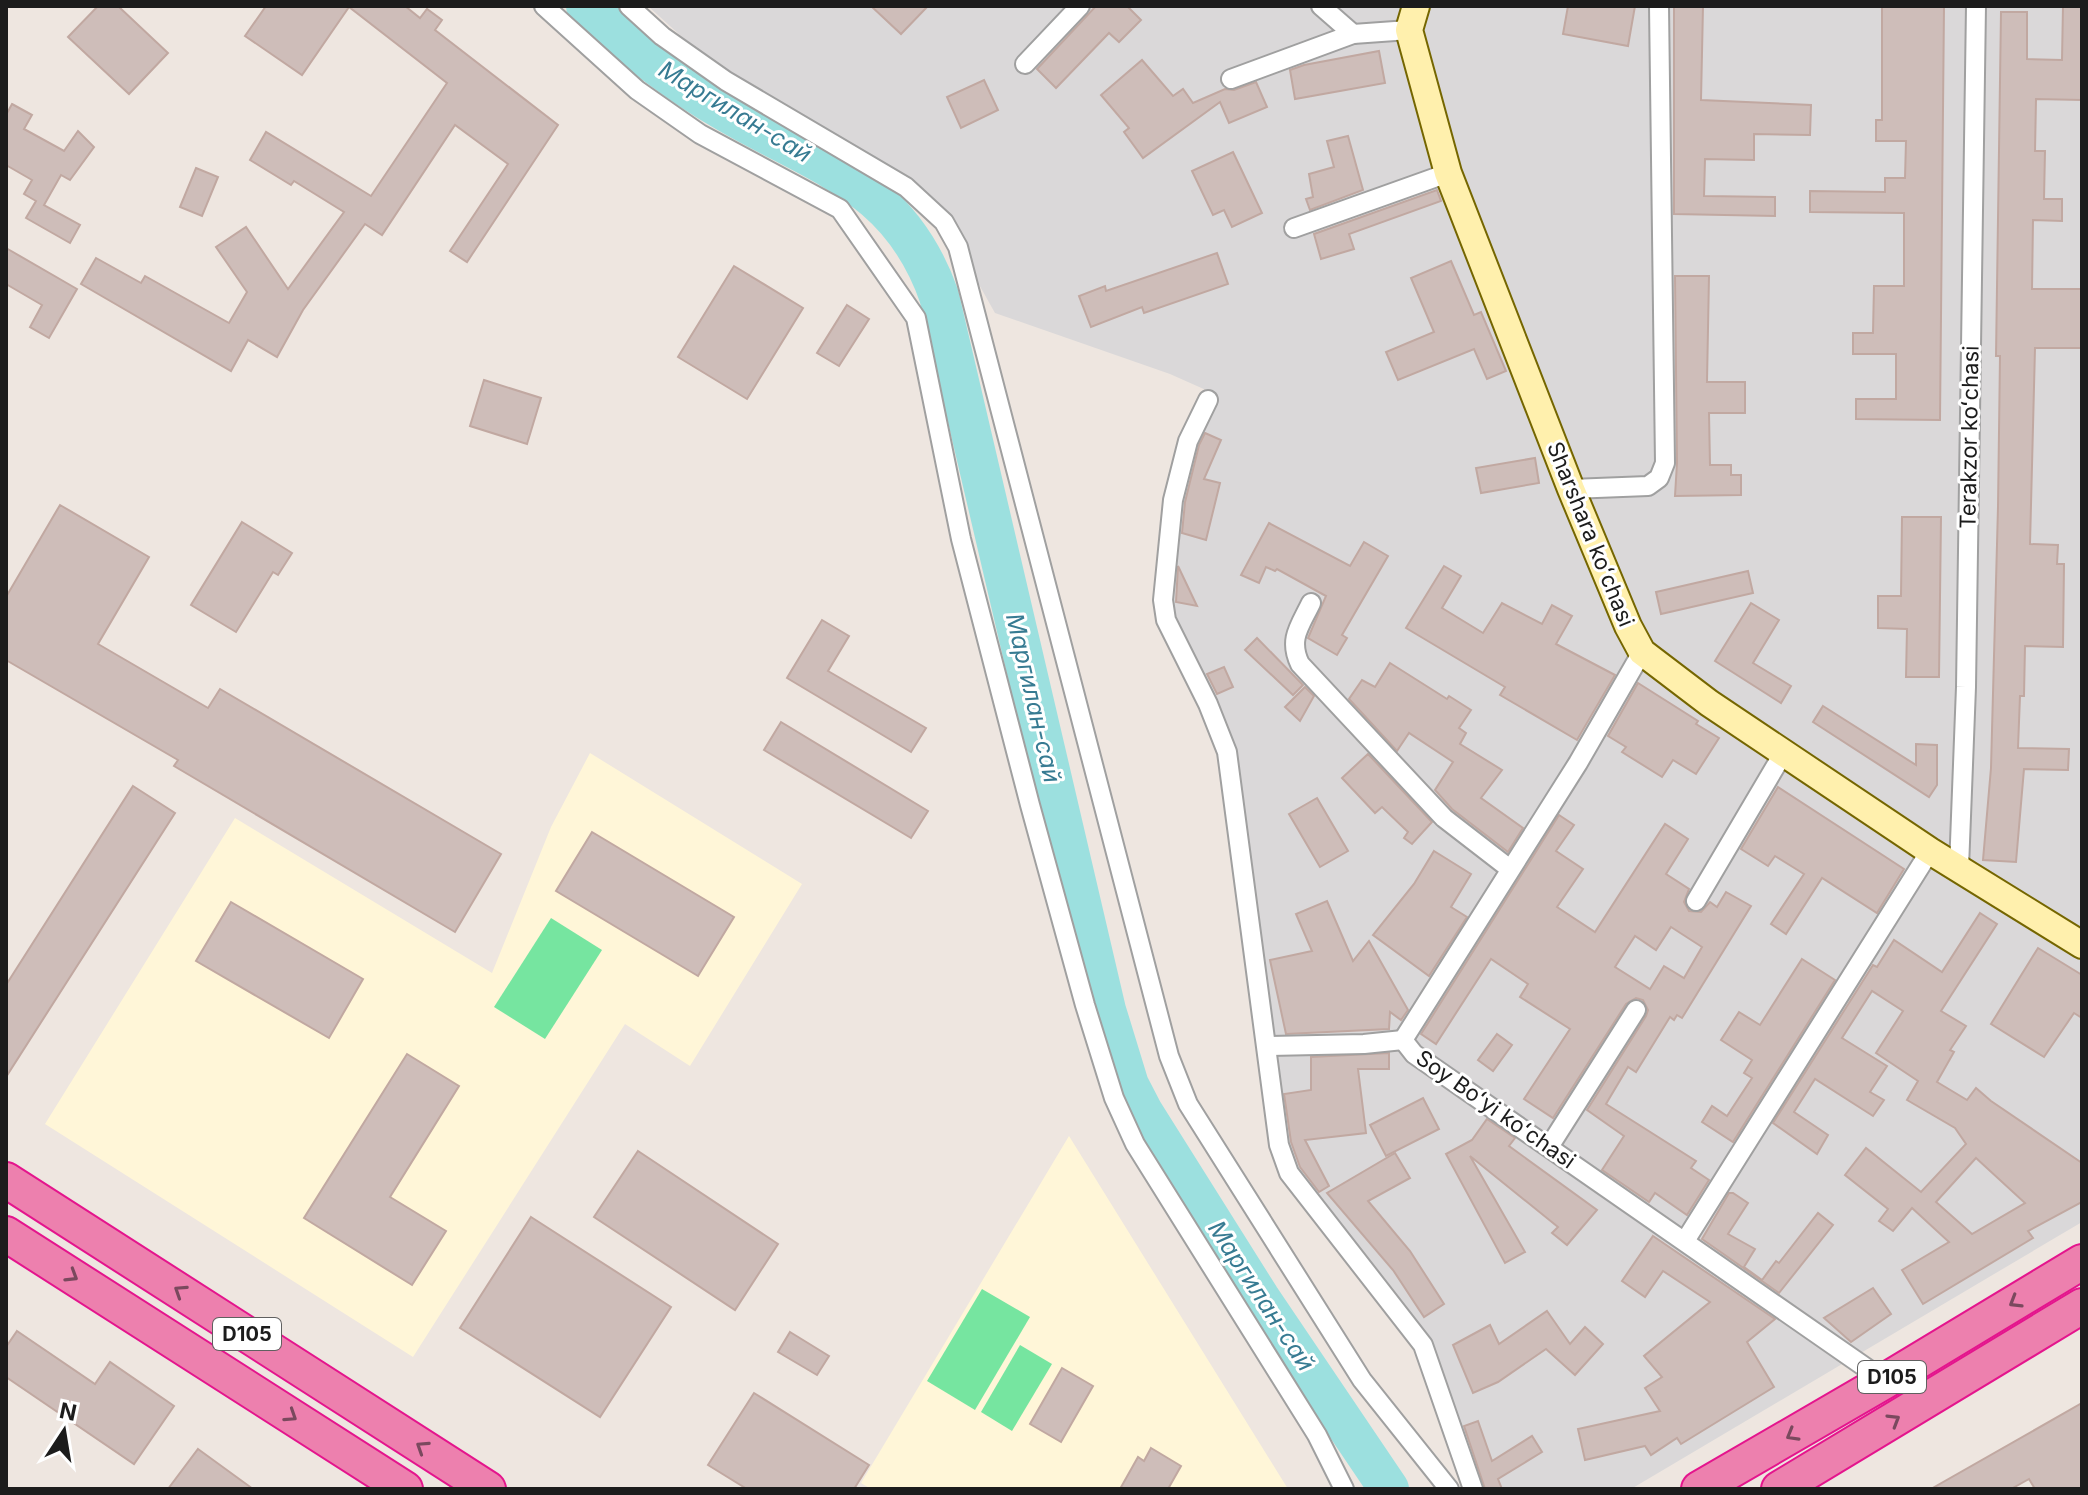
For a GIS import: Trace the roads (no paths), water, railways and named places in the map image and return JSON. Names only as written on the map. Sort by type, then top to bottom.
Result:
[{"type":"highway","name":"D105","points":[[6,1180],[488,1489]]},
{"type":"highway","name":"D105","points":[[6,1234],[405,1489]]},
{"type":"highway","name":"D105","points":[[1699,1489],[2082,1262]]},
{"type":"highway","name":"D105","points":[[1779,1489],[2082,1306]]},
{"type":"street","points":[[544,6],[637,90],[688,126],[840,209],[916,318],[966,560],[1081,991],[1114,1098],[1135,1144],[1317,1435],[1344,1489]]},
{"type":"street","points":[[629,6],[662,36],[726,81],[906,187],[944,222],[951,234],[958,247],[1125,893],[1178,1080],[1188,1104],[1362,1380],[1449,1489]]},
{"type":"street","points":[[1025,64],[1080,6]]},
{"type":"street","points":[[1321,6],[1353,34]]},
{"type":"street","points":[[1571,489],[1648,486],[1659,478],[1665,463],[1659,6]]},
{"type":"street","name":"Terakzor koʻchasi","points":[[1959,868],[1966,687],[1976,6]]},
{"type":"street","points":[[1231,79],[1353,34],[1412,18]]},
{"type":"street","name":"Sharshara koʻchasi","points":[[1412,18],[1448,173],[1571,489],[1628,626],[1642,652],[1709,703],[1930,851],[2082,945]]},
{"type":"street","points":[[1294,228],[1448,173]]},
{"type":"street","points":[[1208,400],[1188,441],[1173,500],[1163,600],[1166,620],[1208,704],[1227,752],[1279,1145],[1289,1173],[1423,1345],[1473,1489]]},
{"type":"street","points":[[1311,603],[1293,649],[1300,664],[1444,818],[1510,869]]},
{"type":"street","name":"Soy Boʻyi koʻchasi","points":[[1642,652],[1578,763],[1403,1040],[1414,1054],[1885,1381]]},
{"type":"street","points":[[1696,901],[1784,752]]},
{"type":"street","points":[[1685,1241],[1930,851]]},
{"type":"street","points":[[1549,1147],[1636,1010]]},
{"type":"street","points":[[1267,1046],[1403,1040]]},
{"type":"waterway","name":"Маргилан-сай","points":[[586,6],[637,50],[690,89],[854,183],[903,228],[923,258],[939,296],[1106,1010],[1129,1085],[1260,1298],[1389,1489]]}]
